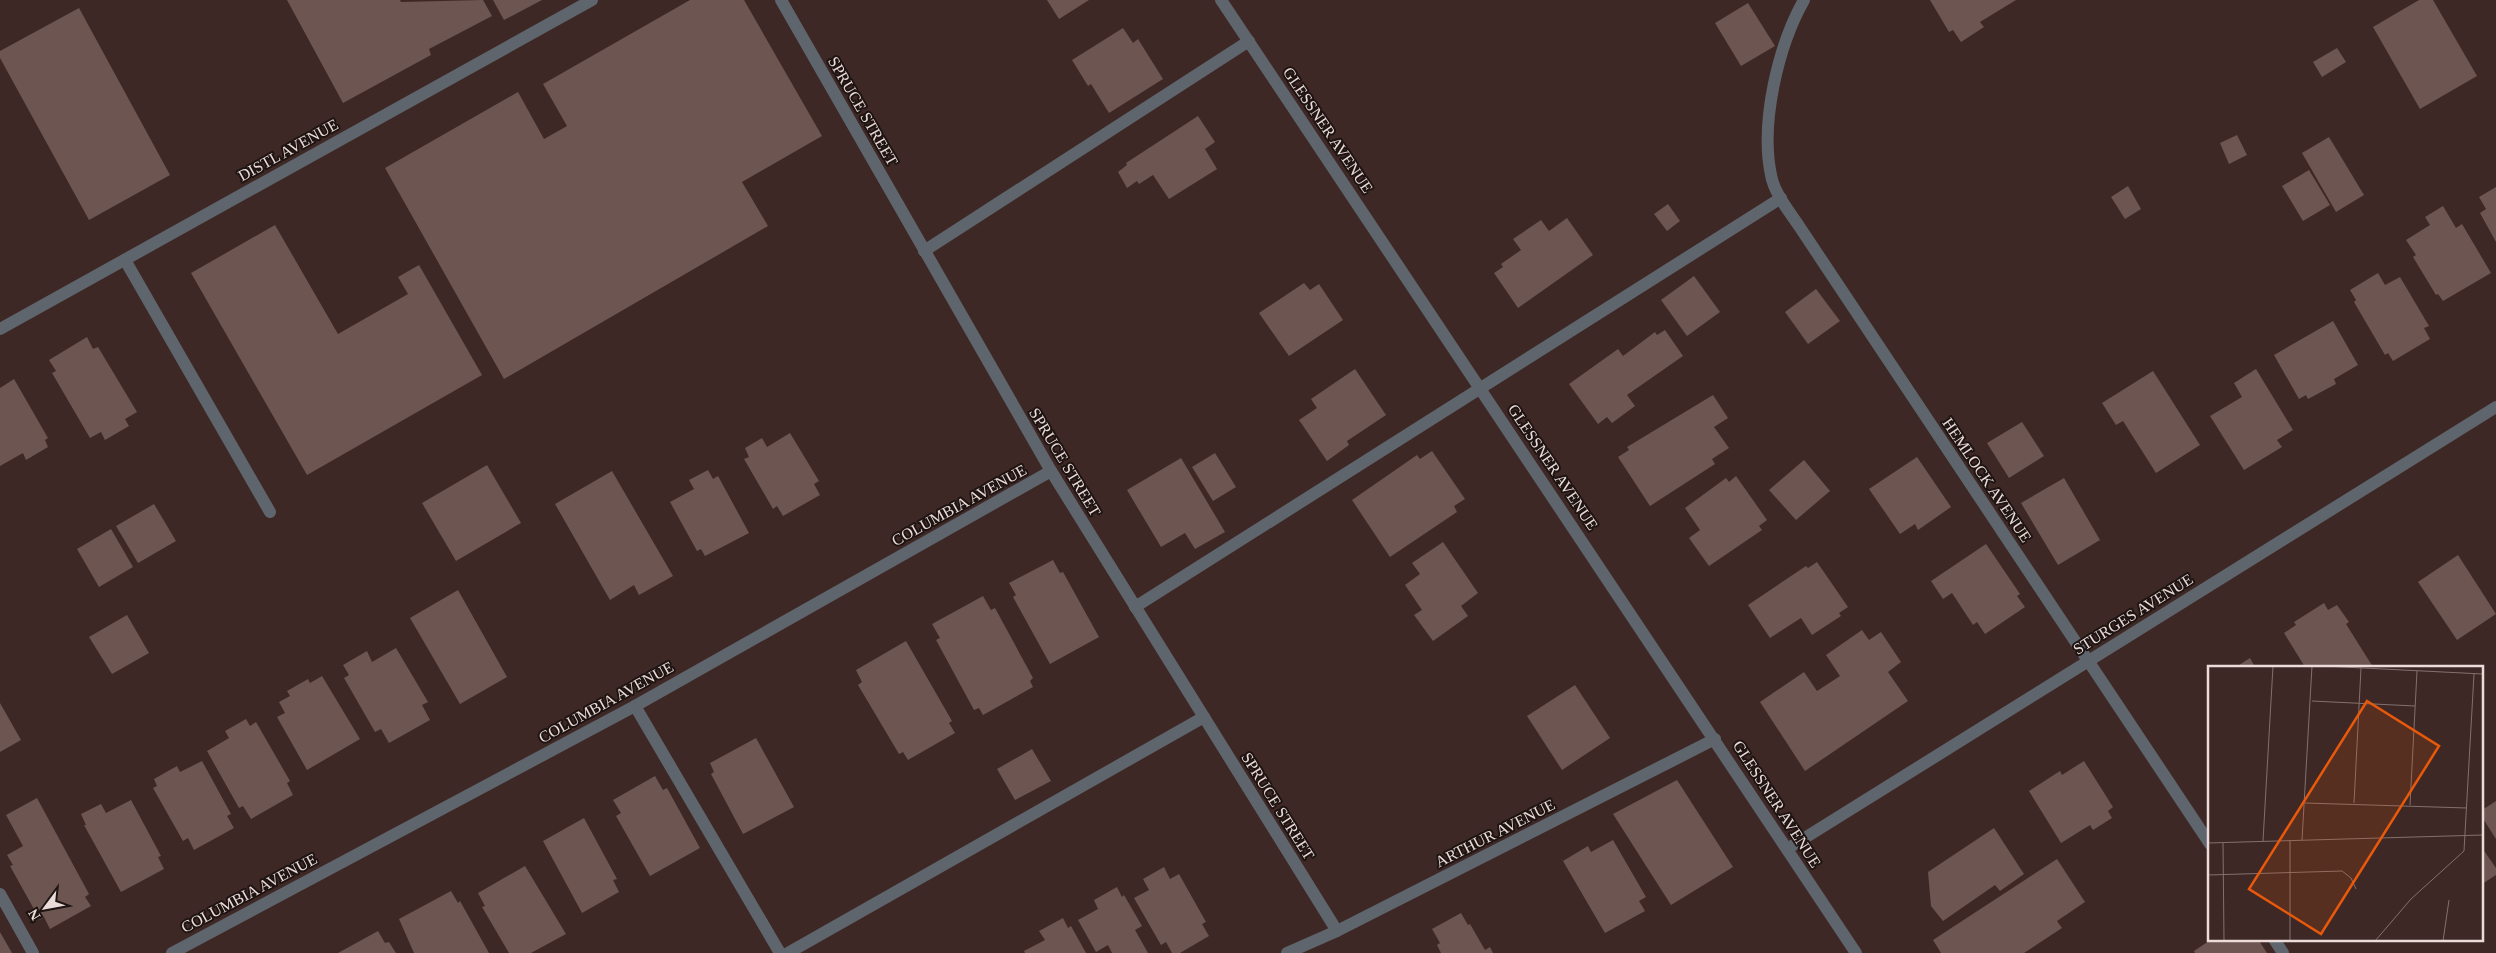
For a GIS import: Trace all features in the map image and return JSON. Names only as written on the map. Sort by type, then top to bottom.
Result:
[{"type":"street","name":"DISTL AVENUE","points":[[0,329],[592,0]]},
{"type":"street","name":"SPRUCE STREET","points":[[781,0],[1051,471],[1337,931]]},
{"type":"street","name":"GLESSNER AVENUE","points":[[1222,0],[1856,953]]},
{"type":"street","name":"HEMLOCK AVENUE","points":[[1804,0],[1784,46],[1774,82],[1768,150],[1771,177],[1781,198],[2087,662],[2208,841]]},
{"type":"street","points":[[924,251],[1249,41]]},
{"type":"street","points":[[1134,606],[1781,198]]},
{"type":"street","points":[[124,260],[270,512]]},
{"type":"street","name":"STURGES AVENUE","points":[[1787,849],[2496,406]]},
{"type":"street","name":"COLUMBIA AVENUE","points":[[172,953],[635,706],[1051,471]]},
{"type":"street","points":[[635,706],[780,953]]},
{"type":"street","points":[[788,953],[1204,717]]},
{"type":"street","name":"ARTHUR AVENUE","points":[[1292,952],[1715,739]]},
{"type":"street","points":[[0,894],[33,953]]},
{"type":"street","points":[[2275,940],[2283,953]]},
{"type":"building","points":[[287,0],[400,0],[401,2],[483,0],[492,16],[429,49],[431,55],[343,103]]},
{"type":"building","points":[[493,0],[542,0],[504,20]]},
{"type":"building","points":[[690,0],[744,0],[822,136],[742,182],[768,226],[504,379],[385,168],[518,92],[544,139],[567,126],[543,84]]},
{"type":"building","points":[[1047,0],[1089,0],[1059,19]]},
{"type":"building","points":[[1930,0],[2016,0],[1980,22],[1984,27],[1961,42],[1953,30],[1949,32]]},
{"type":"building","points":[[2419,0],[2433,0],[2477,76],[2420,109],[2373,27]]},
{"type":"building","points":[[1748,3],[1775,46],[1741,66],[1715,23]]},
{"type":"building","points":[[79,8],[170,175],[89,220],[0,58],[0,51]]},
{"type":"building","points":[[1123,28],[1133,43],[1138,39],[1163,79],[1109,113],[1091,84],[1088,86],[1072,60]]},
{"type":"building","points":[[2337,48],[2346,62],[2322,77],[2313,62]]},
{"type":"building","points":[[1198,116],[1215,142],[1205,149],[1217,169],[1169,199],[1153,175],[1139,184],[1137,181],[1127,188],[1118,172],[1127,165],[1126,163]]},
{"type":"building","points":[[2237,135],[2247,155],[2229,164],[2220,143]]},
{"type":"building","points":[[2329,137],[2364,195],[2336,212],[2302,153]]},
{"type":"building","points":[[2309,170],[2330,205],[2303,221],[2282,186]]},
{"type":"building","points":[[2128,186],[2141,209],[2125,219],[2111,197]]},
{"type":"building","points":[[2496,187],[2496,242],[2480,213],[2486,209],[2479,197]]},
{"type":"building","points":[[1668,204],[1680,221],[1667,231],[1654,214]]},
{"type":"building","points":[[2443,206],[2456,228],[2462,224],[2491,273],[2443,301],[2438,294],[2436,295],[2413,257],[2416,255],[2406,240],[2430,225],[2425,217]]},
{"type":"building","points":[[1567,218],[1593,255],[1518,308],[1494,273],[1503,267],[1501,264],[1521,250],[1513,239],[1541,220],[1549,231]]},
{"type":"building","points":[[275,225],[338,334],[408,294],[398,277],[419,265],[482,375],[307,475],[191,273]]},
{"type":"building","points":[[2378,273],[2385,285],[2400,277],[2429,326],[2424,328],[2430,339],[2393,361],[2388,353],[2385,355],[2354,302],[2356,300],[2350,290]]},
{"type":"building","points":[[1694,276],[1720,312],[1687,336],[1661,300]]},
{"type":"building","points":[[1304,283],[1310,290],[1319,284],[1343,320],[1289,356],[1259,313]]},
{"type":"building","points":[[1816,289],[1840,321],[1808,344],[1785,312]]},
{"type":"building","points":[[2333,321],[2358,365],[2334,379],[2336,384],[2308,399],[2306,395],[2299,399],[2274,355]]},
{"type":"building","points":[[1665,330],[1683,356],[1627,395],[1635,406],[1612,423],[1607,417],[1598,424],[1569,384],[1618,349],[1623,356],[1655,332],[1657,335]]},
{"type":"building","points":[[87,337],[93,349],[98,347],[137,412],[125,419],[129,426],[105,440],[101,432],[90,438],[52,373],[56,371],[49,360]]},
{"type":"building","points":[[1355,369],[1386,415],[1347,441],[1349,445],[1327,461],[1299,420],[1317,408],[1311,399]]},
{"type":"building","points":[[2256,369],[2293,430],[2277,440],[2282,447],[2244,470],[2210,416],[2242,397],[2234,383]]},
{"type":"building","points":[[2153,371],[2200,445],[2156,473],[2123,421],[2116,425],[2102,403]]},
{"type":"building","points":[[14,379],[48,438],[45,440],[48,447],[26,460],[23,453],[0,466],[0,388]]},
{"type":"building","points":[[1713,395],[1728,418],[1714,427],[1729,448],[1712,459],[1715,464],[1650,506],[1618,457],[1629,450],[1627,447]]},
{"type":"building","points":[[2022,422],[2044,456],[2009,478],[1987,443]]},
{"type":"building","points":[[790,433],[819,481],[814,484],[820,495],[783,516],[777,506],[773,509],[744,459],[749,457],[745,448],[762,438],[767,447]]},
{"type":"building","points":[[1432,451],[1465,499],[1454,506],[1457,512],[1390,557],[1352,500],[1417,455],[1420,459]]},
{"type":"building","points":[[1215,453],[1236,487],[1213,501],[1192,467]]},
{"type":"building","points":[[1917,457],[1951,507],[1918,530],[1915,524],[1900,534],[1869,489]]},
{"type":"building","points":[[1181,458],[1225,532],[1195,549],[1185,533],[1161,547],[1127,490]]},
{"type":"building","points":[[1804,460],[1830,491],[1796,520],[1769,490]]},
{"type":"building","points":[[487,465],[521,523],[456,561],[422,503]]},
{"type":"building","points":[[708,470],[713,479],[718,476],[749,533],[705,556],[701,549],[697,551],[670,502],[694,489],[689,480]]},
{"type":"building","points":[[612,471],[673,576],[639,595],[634,585],[610,600],[555,504]]},
{"type":"building","points":[[1736,476],[1767,520],[1759,526],[1762,530],[1709,566],[1689,538],[1700,530],[1685,508],[1726,478],[1729,482]]},
{"type":"building","points":[[2064,478],[2100,540],[2058,565],[2021,503]]},
{"type":"building","points":[[154,504],[176,541],[138,563],[116,526]]},
{"type":"building","points":[[111,529],[133,567],[99,587],[77,549]]},
{"type":"building","points":[[1443,542],[1478,593],[1461,606],[1468,616],[1433,641],[1414,615],[1422,610],[1405,585],[1420,574],[1412,563]]},
{"type":"building","points":[[1986,544],[2020,594],[2017,596],[2025,607],[1985,634],[1977,622],[1973,625],[1952,593],[1943,599],[1931,581]]},
{"type":"building","points":[[2458,555],[2496,614],[2457,640],[2418,582]]},
{"type":"building","points":[[1053,560],[1060,573],[1063,572],[1099,637],[1050,664],[1013,597],[1016,595],[1009,583]]},
{"type":"building","points":[[1817,562],[1848,607],[1839,613],[1841,616],[1812,635],[1801,618],[1770,638],[1748,605],[1806,566],[1808,568]]},
{"type":"building","points":[[458,590],[507,677],[460,704],[410,618]]},
{"type":"building","points":[[983,596],[991,610],[995,608],[1033,678],[1030,681],[1033,687],[983,715],[979,708],[974,710],[936,640],[940,638],[932,624]]},
{"type":"building","points":[[2324,603],[2328,610],[2337,605],[2349,622],[2346,624],[2372,666],[2304,666],[2284,633],[2296,625],[2294,622]]},
{"type":"building","points":[[127,615],[149,653],[112,674],[89,637]]},
{"type":"building","points":[[1862,630],[1869,640],[1881,632],[1901,662],[1888,672],[1908,701],[1805,771],[1760,702],[1804,672],[1817,691],[1840,676],[1826,655]]},
{"type":"building","points":[[906,641],[952,721],[949,723],[955,733],[908,760],[903,752],[899,754],[858,685],[862,682],[856,670]]},
{"type":"building","points":[[396,648],[428,702],[422,705],[430,720],[389,743],[381,729],[375,732],[344,678],[349,675],[343,665],[367,651],[372,662]]},
{"type":"building","points":[[2250,658],[2254,666],[2238,666]]},
{"type":"building","points":[[322,676],[360,739],[307,770],[277,717],[285,713],[279,702],[290,696],[287,691],[308,679],[310,683]]},
{"type":"building","points":[[1575,685],[1610,738],[1562,770],[1527,716]]},
{"type":"building","points":[[0,703],[21,740],[0,752]]},
{"type":"building","points":[[246,719],[250,726],[256,722],[290,781],[287,783],[293,795],[251,819],[243,806],[239,808],[207,751],[229,738],[225,731]]},
{"type":"building","points":[[756,738],[794,807],[743,834],[711,774],[714,772],[710,763]]},
{"type":"building","points":[[1032,749],[1051,781],[1015,800],[997,769]]},
{"type":"building","points":[[202,761],[231,814],[227,816],[234,828],[194,850],[188,838],[183,841],[153,788],[157,786],[154,779],[177,766],[180,772]]},
{"type":"building","points":[[2084,761],[2113,807],[2108,811],[2112,818],[2093,830],[2090,825],[2061,843],[2029,791],[2060,771],[2062,775]]},
{"type":"building","points":[[655,776],[663,790],[667,788],[700,848],[650,876],[616,816],[621,813],[613,800]]},
{"type":"building","points":[[1677,780],[1733,867],[1671,905],[1613,814]]},
{"type":"building","points":[[37,798],[89,894],[85,897],[91,906],[50,929],[44,917],[40,920],[10,866],[13,865],[7,855],[23,846],[6,815]]},
{"type":"building","points":[[131,800],[161,856],[158,857],[164,869],[121,892],[84,825],[86,825],[81,814],[101,804],[106,813]]},
{"type":"building","points":[[2496,801],[2496,839],[2484,820],[2484,809]]},
{"type":"building","points":[[584,818],[617,879],[613,880],[619,892],[582,913],[543,841]]},
{"type":"building","points":[[1994,828],[2024,874],[2000,891],[1995,885],[1943,921],[1931,906],[1928,872]]},
{"type":"building","points":[[1613,840],[1646,897],[1639,901],[1645,911],[1605,933],[1563,861],[1588,846],[1591,852]]},
{"type":"building","points":[[2484,851],[2496,868],[2496,875],[2484,883]]},
{"type":"building","points":[[2057,859],[2085,902],[2057,921],[2062,928],[2024,953],[1941,953],[1933,940]]},
{"type":"building","points":[[525,866],[566,934],[531,953],[509,953],[482,907],[485,906],[478,893]]},
{"type":"building","points":[[1164,867],[1170,879],[1179,874],[1206,922],[1202,924],[1209,936],[1180,953],[1172,953],[1166,942],[1161,945],[1134,898],[1149,890],[1143,879]]},
{"type":"building","points":[[1117,887],[1122,897],[1124,895],[1142,926],[1135,930],[1148,953],[1112,953],[1108,945],[1096,952],[1078,920],[1098,909],[1094,900]]},
{"type":"building","points":[[451,891],[458,903],[460,901],[489,953],[414,953],[399,919]]},
{"type":"building","points":[[1461,913],[1468,925],[1470,924],[1485,950],[1490,947],[1493,953],[1441,953],[1437,945],[1440,943],[1432,929]]},
{"type":"building","points":[[1063,918],[1068,928],[1071,926],[1086,953],[1025,953],[1024,951],[1045,940],[1039,931]]},
{"type":"building","points":[[378,931],[385,943],[389,942],[396,953],[338,953]]},
{"type":"building","points":[[0,932],[12,953],[0,953]]},
{"type":"building","points":[[2210,940],[2259,940],[2267,953],[2195,953],[2194,951]]}]
